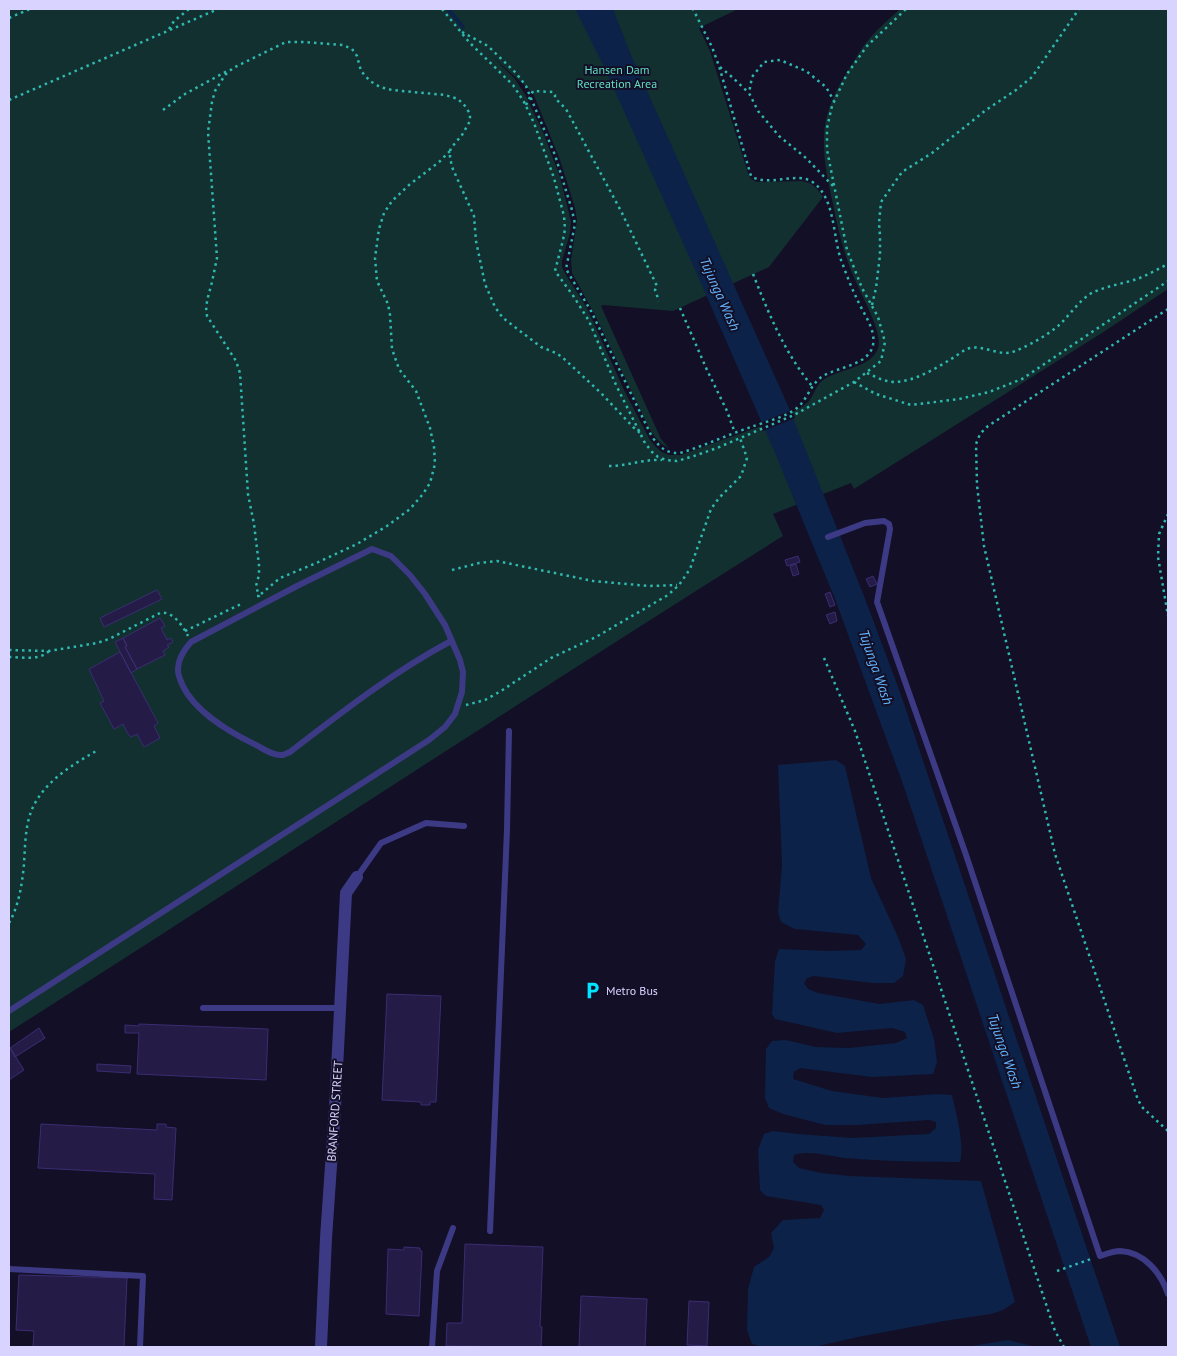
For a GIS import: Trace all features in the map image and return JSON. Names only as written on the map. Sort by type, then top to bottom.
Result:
[{"type":"street","name":"BRANFORD STREET","points":[[321,1347],[346,893],[357,877]]},
{"type":"lane","points":[[828,537],[865,522],[884,521],[889,524],[890,528],[877,602],[965,852],[1100,1256],[1118,1250],[1131,1253],[1146,1260],[1156,1271],[1168,1294]]},
{"type":"lane","points":[[9,1011],[429,740],[445,727],[455,714],[462,692],[463,672],[460,660],[445,625],[426,594],[391,556],[372,549],[288,590],[191,642],[182,652],[178,663],[178,675],[185,690],[214,720],[237,736],[274,754],[282,755],[290,752],[363,696],[424,656],[451,641]]},
{"type":"lane","points":[[490,1232],[509,730]]},
{"type":"lane","points":[[357,877],[381,843],[426,823],[464,826]]},
{"type":"lane","points":[[203,1008],[340,1008]]},
{"type":"lane","points":[[432,1347],[437,1271],[452,1228]]},
{"type":"lane","points":[[9,1269],[142,1276],[140,1347]]},
{"type":"path","points":[[9,18],[30,9]]},
{"type":"path","points":[[168,30],[174,21],[189,9]]},
{"type":"path","points":[[9,100],[218,9]]},
{"type":"path","points":[[442,9],[474,47],[513,85],[526,105],[554,178],[564,216],[564,234],[555,271],[589,321],[616,385],[640,433],[652,452],[666,460]]},
{"type":"path","points":[[460,30],[488,46],[516,73],[526,86],[555,155],[572,210],[575,224],[566,268],[591,311],[652,438],[660,447],[673,453],[680,453],[792,411],[802,402],[812,386],[821,377],[860,361],[869,354],[873,347],[874,338],[870,324],[856,298],[840,259],[828,204],[822,192],[813,182],[803,179],[768,180],[756,179],[751,176],[719,66],[712,47],[693,9]]},
{"type":"path","points":[[609,466],[619,466],[646,460],[677,461],[694,456],[794,415],[854,382],[881,361],[885,342],[878,317],[862,288],[847,250],[827,150],[827,128],[832,106],[847,74],[868,46],[906,9]]},
{"type":"path","points":[[872,306],[880,255],[879,222],[881,202],[902,172],[932,153],[986,110],[1032,77],[1079,9]]},
{"type":"path","points":[[163,110],[191,90],[286,42],[305,42],[343,45],[352,49],[357,56],[361,71],[370,81],[380,87],[392,90],[445,95],[458,99],[470,114],[470,121],[450,151],[440,162],[409,185],[392,201],[384,213],[379,229],[375,258],[377,281],[388,304],[392,349],[399,369],[416,391],[430,428],[435,464],[430,483],[410,509],[387,526],[357,544],[280,578],[259,596],[250,600]]},
{"type":"path","points":[[749,93],[752,77],[764,62],[780,60],[806,71],[826,87],[834,102]]},
{"type":"path","points":[[719,66],[749,93],[758,111],[779,136],[806,158],[834,187]]},
{"type":"path","points":[[233,68],[225,75],[216,91],[212,102],[208,132],[217,258],[206,307],[208,316],[236,361],[240,374],[248,494],[259,565],[256,586],[259,596]]},
{"type":"path","points":[[526,105],[533,91],[553,92],[555,98],[566,109],[657,286],[655,290],[658,301]]},
{"type":"path","points":[[450,151],[452,167],[474,216],[476,241],[485,284],[495,307],[503,318],[541,347],[556,353],[562,358],[601,393],[640,433]]},
{"type":"path","points":[[866,373],[894,382],[922,375],[966,349],[973,347],[1003,354],[1013,352],[1057,326],[1092,293],[1140,278],[1168,264]]},
{"type":"path","points":[[753,274],[782,342],[812,386]]},
{"type":"path","points":[[854,382],[876,394],[911,405],[959,399],[989,392],[1022,379],[1168,281]]},
{"type":"path","points":[[680,308],[736,433]]},
{"type":"path","points":[[1168,309],[988,426],[980,434],[976,444],[977,486],[984,546],[1056,854],[1138,1100],[1143,1108],[1168,1131]]},
{"type":"path","points":[[755,431],[760,424]]},
{"type":"path","points":[[457,707],[474,704],[501,691],[551,658],[596,637],[668,595],[679,585],[690,569],[711,510],[718,498],[741,476],[747,458],[740,438]]},
{"type":"path","points":[[1168,514],[1159,534],[1158,557],[1168,616]]},
{"type":"path","points":[[452,570],[479,563],[497,561],[593,581],[649,586],[679,585]]},
{"type":"path","points":[[185,630],[241,604]]},
{"type":"path","points":[[9,650],[49,651],[96,643],[109,639],[165,612],[171,614],[185,630],[191,642]]},
{"type":"path","points":[[9,657],[37,657],[45,655],[49,651]]},
{"type":"path","points":[[824,658],[855,731],[1055,1331],[1064,1347]]},
{"type":"path","points":[[9,923],[20,896],[29,818],[35,804],[51,782],[98,750]]},
{"type":"path","points":[[1057,1271],[1100,1256]]},
{"type":"green space","name":"Hansen Dam Recreation Area","points":[[9,9],[738,9],[699,28],[710,51],[748,173],[751,179],[757,182],[806,182],[814,186],[823,197],[769,267],[673,311],[601,306],[661,439],[669,448],[655,437],[649,428],[595,315],[572,273],[571,260],[577,220],[575,208],[560,160],[533,93],[493,57],[515,79],[526,96],[543,132],[560,177],[571,221],[562,267],[587,308],[625,392],[650,440],[662,452],[669,455],[681,455],[761,426],[760,423],[792,410],[793,412],[807,403],[823,380],[863,363],[875,354],[879,342],[878,334],[849,265],[840,235],[826,170],[824,137],[830,107],[842,80],[865,44],[900,9],[1168,9],[1168,289],[1102,333],[854,489],[851,483],[773,514],[783,536],[9,1032]]},
{"type":"water","name":"Tujunga Wash","points":[[575,9],[613,9],[631,55],[789,408],[864,596],[901,695],[1120,1347],[1091,1347],[903,784],[835,599],[775,453],[700,281],[606,71]]},
{"type":"water","points":[[836,760],[845,766],[871,878],[906,959],[903,976],[894,983],[873,983],[814,976],[807,978],[804,983],[808,989],[818,993],[880,1004],[914,1000],[923,1005],[934,1039],[937,1062],[933,1074],[872,1077],[800,1068],[794,1072],[793,1079],[832,1091],[883,1098],[939,1094],[952,1095],[959,1129],[961,1155],[960,1162],[931,1162],[844,1158],[806,1153],[794,1155],[793,1162],[799,1168],[821,1173],[850,1176],[981,1181],[1015,1302],[1003,1310],[991,1314],[858,1337],[814,1347],[762,1347],[752,1344],[747,1330],[748,1289],[754,1267],[769,1257],[774,1248],[771,1233],[783,1220],[820,1218],[824,1210],[821,1205],[766,1196],[760,1190],[758,1150],[764,1134],[773,1131],[852,1138],[929,1134],[936,1128],[936,1122],[929,1120],[857,1125],[825,1125],[783,1114],[769,1108],[765,1098],[766,1049],[772,1041],[786,1040],[816,1047],[849,1048],[896,1043],[907,1038],[905,1032],[892,1028],[837,1033],[775,1019],[772,1014],[775,961],[779,949],[861,950],[866,944],[858,935],[795,929],[781,922],[778,912],[782,865],[778,765]]},
{"type":"water","points":[[1008,1340],[1036,1347],[965,1347]]},
{"type":"pier","points":[[792,410],[795,418],[763,431],[760,423]]},
{"type":"building","points":[[798,556],[800,562],[787,566],[785,560]]},
{"type":"building","points":[[796,564],[799,574],[793,576],[790,566]]},
{"type":"building","points":[[873,576],[877,584],[870,587],[866,579]]},
{"type":"building","points":[[157,590],[162,599],[104,627],[100,618]]},
{"type":"building","points":[[830,592],[835,605],[830,607],[825,594]]},
{"type":"building","points":[[835,612],[837,621],[830,624],[826,615]]},
{"type":"building","points":[[160,618],[165,626],[161,628],[167,640],[171,638],[173,642],[167,645],[169,647],[163,651],[165,655],[137,669],[125,647],[127,646],[123,638]]},
{"type":"building","points":[[123,638],[127,646],[125,647],[137,669],[131,673],[115,642]]},
{"type":"building","points":[[120,652],[158,723],[154,726],[160,738],[144,747],[137,734],[131,737],[123,724],[114,729],[100,703],[104,701],[89,669]]},
{"type":"building","points":[[387,994],[441,996],[436,1102],[430,1102],[430,1105],[421,1105],[421,1102],[382,1100]]},
{"type":"building","points":[[139,1024],[268,1029],[266,1080],[137,1074],[139,1033],[125,1033],[125,1025],[139,1026]]},
{"type":"building","points":[[39,1028],[45,1038],[15,1057],[10,1048]]},
{"type":"building","points":[[9,1046],[24,1070],[9,1080]]},
{"type":"building","points":[[97,1064],[131,1066],[130,1073],[97,1071]]},
{"type":"building","points":[[41,1124],[157,1130],[157,1124],[166,1124],[166,1127],[176,1128],[172,1200],[154,1199],[155,1174],[38,1168]]},
{"type":"building","points":[[465,1244],[543,1247],[541,1347],[446,1346],[447,1323],[462,1323]]},
{"type":"building","points":[[404,1247],[420,1248],[420,1251],[422,1251],[419,1316],[386,1314],[388,1249],[404,1250]]},
{"type":"building","points":[[19,1275],[127,1278],[124,1347],[33,1347],[34,1331],[16,1330]]},
{"type":"building","points":[[581,1296],[647,1299],[645,1347],[579,1347]]},
{"type":"building","points":[[689,1301],[709,1302],[707,1346],[687,1345]]},
{"type":"waterway","points":[[448,9],[463,27]]},
{"type":"place","name":"Metro Bus","points":[[592,991]]}]
